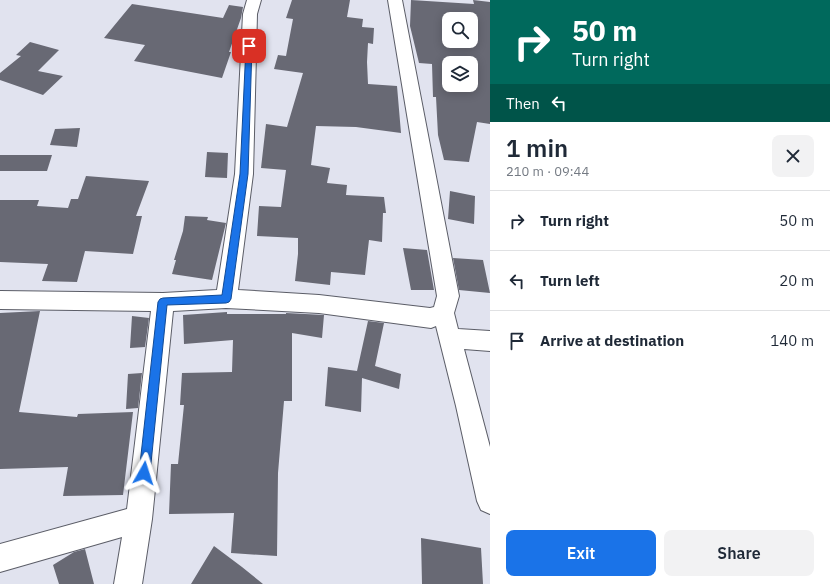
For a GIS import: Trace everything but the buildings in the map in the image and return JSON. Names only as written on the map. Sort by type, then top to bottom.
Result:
[{"type":"street","points":[[226,299],[244,174],[250,14],[254,0]]},
{"type":"street","points":[[395,0],[448,296],[443,313],[468,406],[490,501]]},
{"type":"street","points":[[0,300],[163,302],[226,299],[319,304],[431,318],[443,313]]},
{"type":"street","points":[[128,584],[139,519],[163,302]]},
{"type":"street","points":[[450,338],[490,341]]},
{"type":"street","points":[[0,558],[139,519]]},
{"type":"route","points":[[144,473],[163,302],[226,299],[244,174],[249,46]]}]
